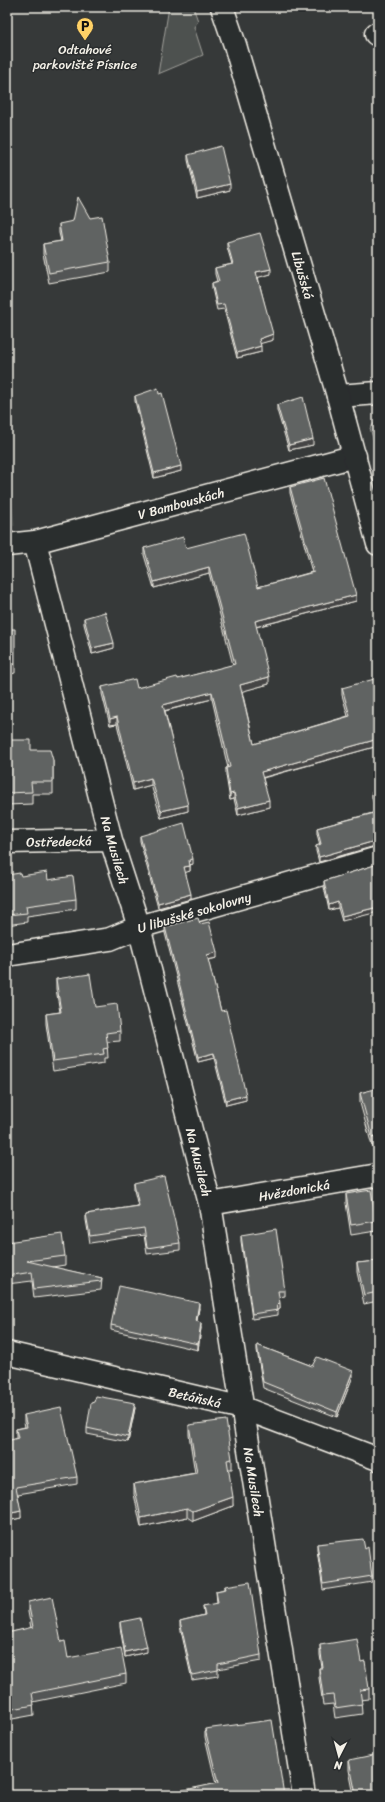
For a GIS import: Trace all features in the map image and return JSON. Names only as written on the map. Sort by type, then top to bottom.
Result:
[{"type":"street","name":"Libušská","points":[[222,7],[235,45],[338,396],[378,544]]},
{"type":"street","points":[[338,396],[378,393]]},
{"type":"street","name":"V Bambouskách","points":[[7,545],[35,542],[355,456]]},
{"type":"street","name":"Na Musilech","points":[[35,542],[111,840],[139,927],[210,1204],[304,1795]]},
{"type":"street","name":"Ostředecká","points":[[7,842],[111,840]]},
{"type":"street","name":"U libušské sokolovny","points":[[7,955],[110,939],[139,927],[378,858]]},
{"type":"street","name":"Hvězdonická","points":[[210,1204],[378,1175]]},
{"type":"street","name":"Betáňská","points":[[7,1354],[243,1408],[378,1459]]},
{"type":"shaded area","points":[[169,7],[193,7],[198,21],[194,27],[203,55],[158,74]]},
{"type":"shaded area","points":[[378,419],[378,448],[376,448],[370,428]]},
{"type":"shaded area","points":[[7,452],[15,526],[7,526]]},
{"type":"building","points":[[221,146],[230,184],[197,192],[188,155]]},
{"type":"building","points":[[78,197],[90,218],[102,216],[110,262],[49,273],[43,244],[62,241],[59,224],[73,221]]},
{"type":"building","points":[[260,233],[271,269],[256,272],[273,334],[259,339],[261,346],[237,353],[224,304],[217,305],[212,283],[219,281],[215,268],[233,264],[227,242]]},
{"type":"building","points":[[158,388],[159,394],[162,393],[181,466],[154,473],[135,396]]},
{"type":"building","points":[[303,397],[313,439],[289,445],[277,405]]},
{"type":"building","points":[[324,478],[356,595],[255,621],[269,677],[240,685],[254,744],[350,716],[342,688],[378,678],[378,739],[261,772],[269,800],[238,808],[234,793],[230,794],[226,768],[230,767],[212,692],[163,705],[188,805],[161,811],[151,778],[133,783],[117,717],[110,719],[102,687],[135,679],[137,688],[235,664],[209,567],[154,582],[144,548],[183,537],[186,548],[244,533],[258,587],[314,572],[290,487]]},
{"type":"building","points":[[105,612],[114,643],[92,648],[84,618]]},
{"type":"building","points":[[7,629],[15,629],[15,664],[7,666]]},
{"type":"building","points":[[7,740],[31,740],[31,750],[50,750],[53,760],[53,782],[31,782],[32,792],[7,793]]},
{"type":"building","points":[[378,790],[378,812],[372,792]]},
{"type":"building","points":[[378,812],[378,841],[319,857],[316,846],[321,844],[317,828]]},
{"type":"building","points":[[184,823],[193,859],[189,860],[190,866],[184,867],[191,894],[158,903],[140,836]]},
{"type":"building","points":[[378,864],[378,907],[342,916],[338,902],[329,905],[324,881]]},
{"type":"building","points":[[47,872],[48,880],[73,876],[76,899],[26,906],[27,913],[7,915],[7,875],[20,873],[21,876]]},
{"type":"building","points":[[198,918],[200,924],[209,922],[217,952],[207,955],[221,1011],[226,1010],[246,1095],[226,1100],[214,1053],[198,1057],[165,927]]},
{"type":"building","points":[[90,974],[95,1007],[117,1004],[120,1031],[106,1033],[108,1048],[103,1049],[104,1054],[53,1061],[46,1014],[61,1012],[56,979]]},
{"type":"building","points":[[378,1088],[378,1135],[372,1137],[360,1093]]},
{"type":"building","points":[[164,1176],[180,1243],[147,1248],[144,1228],[90,1236],[86,1214],[139,1206],[134,1183]]},
{"type":"building","points":[[371,1190],[376,1221],[351,1225],[346,1194]]},
{"type":"building","points":[[276,1229],[285,1291],[278,1291],[280,1303],[277,1304],[278,1310],[252,1314],[241,1235]]},
{"type":"building","points":[[62,1234],[65,1256],[27,1261],[102,1278],[101,1281],[34,1289],[32,1272],[7,1276],[7,1242]]},
{"type":"building","points":[[378,1261],[378,1292],[364,1295],[357,1263]]},
{"type":"building","points":[[119,1286],[199,1303],[196,1321],[201,1323],[198,1344],[111,1325]]},
{"type":"building","points":[[257,1345],[312,1366],[317,1357],[353,1371],[337,1412],[263,1382]]},
{"type":"building","points":[[96,1396],[135,1403],[128,1437],[87,1428],[91,1403],[94,1402]]},
{"type":"building","points":[[61,1407],[77,1477],[16,1487],[21,1511],[7,1514],[7,1441],[18,1438],[16,1429],[27,1427],[24,1415]]},
{"type":"building","points":[[226,1420],[232,1459],[227,1460],[233,1497],[193,1511],[187,1508],[141,1518],[134,1484],[197,1473],[189,1425]]},
{"type":"building","points":[[363,1539],[365,1549],[368,1547],[372,1576],[323,1584],[317,1544]]},
{"type":"building","points":[[250,1582],[261,1655],[218,1664],[218,1670],[192,1675],[180,1621],[205,1615],[203,1606],[218,1603],[216,1591],[226,1589],[225,1586]]},
{"type":"building","points":[[52,1597],[61,1642],[65,1641],[68,1658],[121,1648],[126,1674],[32,1693],[34,1705],[7,1710],[7,1633],[33,1627],[28,1602]]},
{"type":"building","points":[[140,1618],[147,1647],[125,1652],[120,1622]]},
{"type":"building","points":[[357,1639],[361,1662],[365,1661],[369,1689],[360,1690],[362,1704],[335,1708],[333,1695],[323,1696],[319,1668],[323,1668],[320,1645]]},
{"type":"building","points":[[272,1720],[284,1795],[180,1795],[180,1791],[218,1783],[205,1729]]},
{"type":"building","points":[[378,1754],[378,1793],[356,1795],[349,1760]]},
{"type":"place","name":"Odtahové parkoviště Písnice","points":[[85,41]]}]
